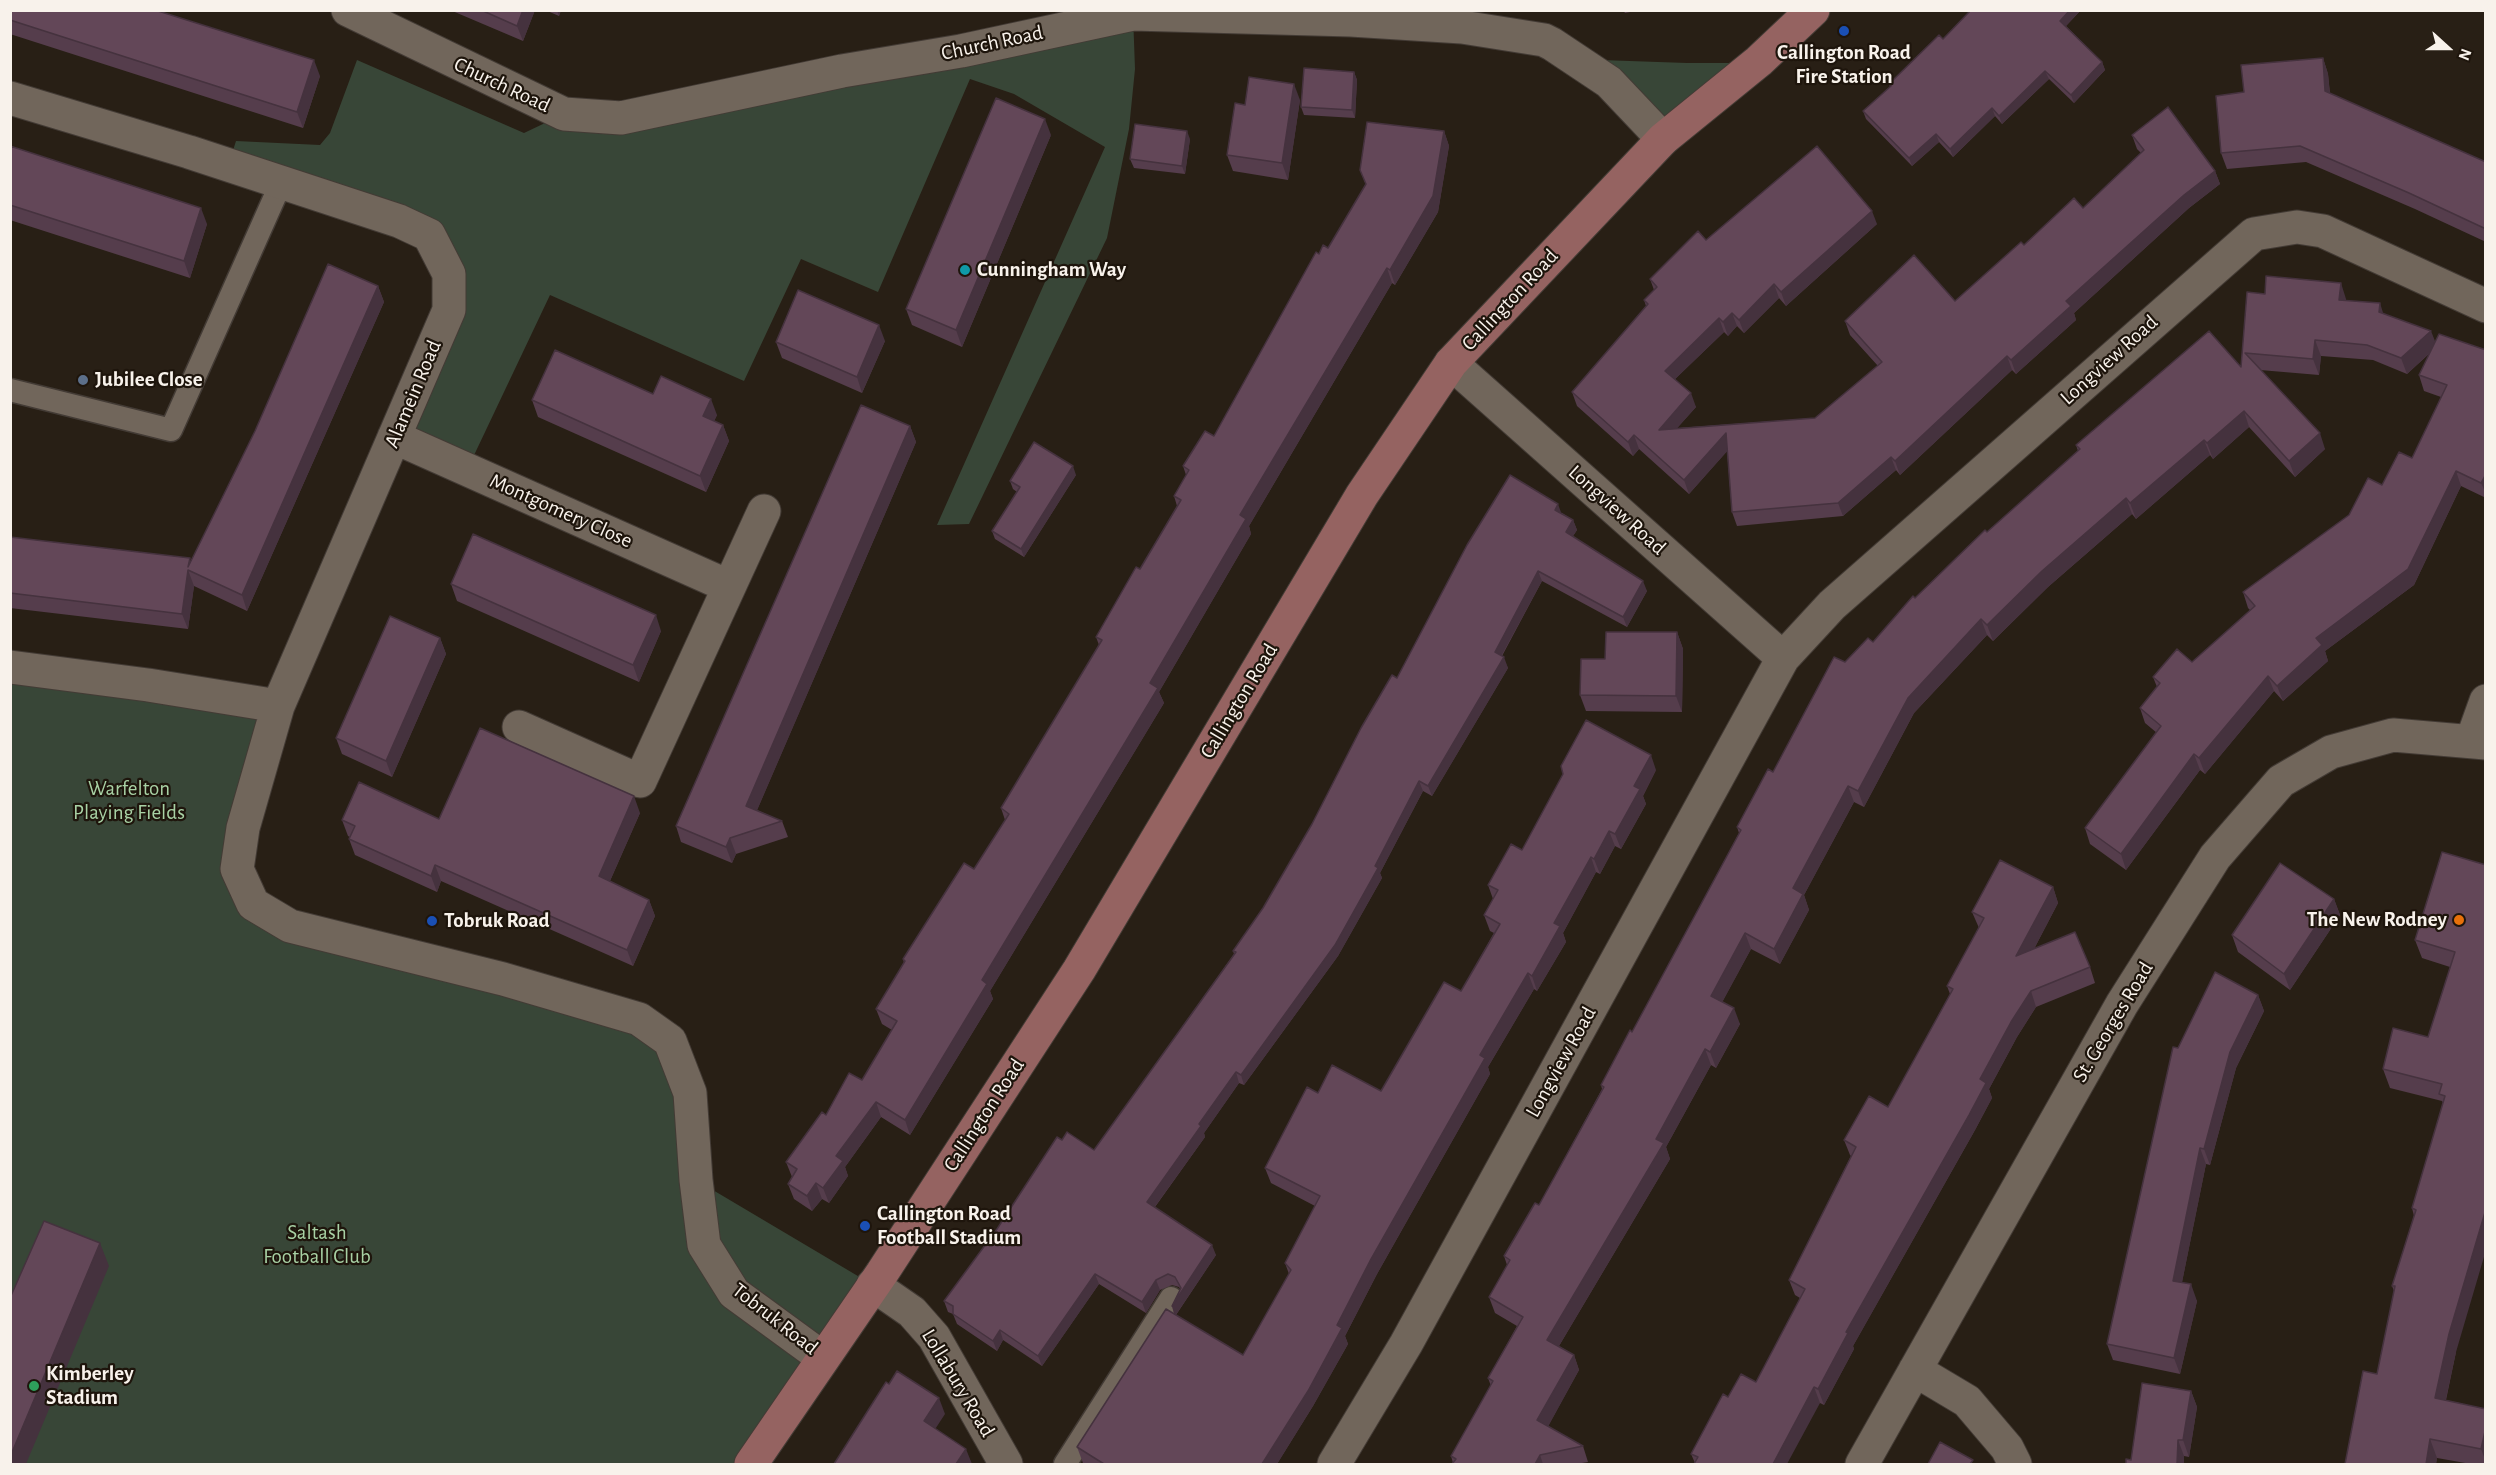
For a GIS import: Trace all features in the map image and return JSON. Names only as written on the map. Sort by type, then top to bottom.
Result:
[{"type":"street","name":"Church Road","points":[[348,10],[564,114],[621,118],[842,70],[961,51],[1112,16],[1158,12],[1462,27],[1544,40],[1608,82],[1663,139]]},
{"type":"street","name":"Callington Road","points":[[752,1464],[873,1285],[1079,970],[1362,495],[1451,363],[1663,139],[1759,61],[1813,10]]},
{"type":"street","name":"Alamein Road","points":[[10,98],[399,221],[429,235],[449,274],[449,310],[278,706]]},
{"type":"street","name":"Longview Road","points":[[1334,1464],[1406,1344],[1783,658],[1832,605],[2254,234],[2297,227],[2323,231],[2486,306]]},
{"type":"street","name":"Longview Road","points":[[1451,363],[1783,658]]},
{"type":"street","name":"Montgomery Close","points":[[394,437],[728,586]]},
{"type":"street","points":[[519,727],[640,781],[764,511]]},
{"type":"street","points":[[10,667],[148,685],[278,706]]},
{"type":"street","points":[[2479,742],[2486,701]]},
{"type":"street","name":"Tobruk Road","points":[[278,706],[243,828],[237,868],[253,904],[290,927],[503,980],[639,1019],[670,1041],[690,1093],[696,1180],[704,1245],[734,1293],[823,1358]]},
{"type":"street","name":"St. Georges Road","points":[[1862,1464],[2122,1004],[2215,857],[2281,781],[2331,752],[2393,735],[2479,742]]},
{"type":"street","name":"Lollabury Road","points":[[873,1285],[912,1312],[934,1337],[1006,1464]]},
{"type":"street","points":[[1915,1370],[1967,1401],[2007,1448],[2015,1464]]},
{"type":"lane","points":[[10,390],[171,430],[281,183]]},
{"type":"lane","points":[[1065,1464],[1171,1298]]},
{"type":"green space","points":[[1133,14],[1135,69],[1129,129],[1107,238],[969,524],[937,525],[1105,147],[1014,94],[970,79],[878,292],[801,259],[744,381],[550,295],[467,470],[394,437],[449,310],[429,235],[228,166],[236,141],[320,145],[330,133],[357,60],[524,133],[564,114]]},
{"type":"green space","points":[[1601,60],[1687,63],[1736,63],[1663,139]]},
{"type":"green space","name":"Saltash Football Club","points":[[11,668],[272,705],[243,828],[253,904],[670,1041],[696,1180],[873,1285],[751,1464],[11,1464]]},
{"type":"building","points":[[10,10],[155,10],[314,60],[297,112],[10,20]]},
{"type":"building","points":[[481,10],[523,10],[517,26]]},
{"type":"building","points":[[1971,10],[2070,10],[2060,21],[2102,62],[2071,95],[2045,71],[1999,116],[1992,108],[1950,149],[1936,134],[1909,158],[1863,111],[1891,86],[1889,84],[1939,35],[1943,39]]},
{"type":"building","points":[[2323,58],[2325,91],[2486,162],[2486,229],[2300,146],[2221,153],[2216,96],[2244,92],[2241,65]]},
{"type":"building","points":[[1304,68],[1354,72],[1352,110],[1301,107]]},
{"type":"building","points":[[1249,77],[1294,84],[1282,163],[1227,155],[1235,103],[1245,105]]},
{"type":"building","name":"Cunningham Way","points":[[996,98],[1045,119],[956,330],[906,309]]},
{"type":"building","points":[[2168,107],[2215,171],[2184,195],[2066,301],[2071,306],[2011,360],[2007,356],[1895,461],[1891,457],[1838,503],[1732,512],[1726,433],[1684,480],[1634,435],[1628,442],[1572,392],[1648,304],[1644,300],[1657,287],[1650,279],[1698,231],[1706,240],[1817,146],[1872,211],[1781,292],[1774,284],[1739,320],[1732,313],[1723,322],[1719,318],[1665,371],[1691,393],[1659,430],[1815,418],[1882,362],[1845,321],[1914,255],[1955,301],[2021,242],[2024,245],[2074,198],[2083,208],[2144,150],[2132,135]]},
{"type":"building","points":[[1367,122],[1444,131],[1433,196],[1390,270],[1387,268],[1240,515],[1246,519],[1150,683],[1158,688],[982,980],[987,984],[905,1120],[876,1102],[836,1156],[843,1161],[823,1188],[816,1183],[807,1196],[788,1184],[797,1169],[786,1162],[822,1112],[826,1115],[849,1073],[862,1080],[897,1021],[876,1009],[905,961],[903,959],[964,863],[974,869],[1009,814],[1001,808],[1102,640],[1096,637],[1136,567],[1140,569],[1181,500],[1174,496],[1189,470],[1183,466],[1205,431],[1214,436],[1316,252],[1319,254],[1323,245],[1328,248],[1366,184],[1360,170]]},
{"type":"building","points":[[1135,124],[1187,131],[1182,166],[1130,159]]},
{"type":"building","points":[[10,146],[201,208],[184,261],[10,205]]},
{"type":"building","points":[[328,264],[378,286],[242,595],[188,570],[182,614],[10,593],[10,537],[190,558],[188,567],[255,431]]},
{"type":"building","points":[[2266,276],[2341,283],[2339,300],[2380,303],[2379,312],[2431,331],[2401,358],[2367,345],[2315,340],[2313,359],[2245,353],[2320,433],[2289,461],[2244,411],[2207,443],[2204,440],[2130,503],[2126,498],[2042,571],[1987,625],[1981,619],[1908,698],[1858,791],[1848,786],[1793,888],[1803,894],[1774,949],[1745,933],[1711,996],[1734,1008],[1710,1052],[1705,1049],[1656,1139],[1664,1143],[1547,1340],[1574,1355],[1537,1420],[1583,1446],[1540,1455],[1535,1464],[1452,1464],[1456,1459],[1451,1456],[1493,1381],[1488,1378],[1523,1317],[1489,1297],[1510,1260],[1504,1256],[1535,1203],[1539,1205],[1604,1087],[1601,1085],[1630,1030],[1632,1032],[1741,830],[1737,827],[1768,769],[1773,772],[1834,657],[1845,662],[1868,638],[1873,642],[1913,596],[1915,598],[1985,530],[1987,532],[2080,449],[2076,445],[2209,331],[2241,367],[2247,292],[2265,294]]},
{"type":"building","points":[[798,290],[879,325],[857,377],[776,342]]},
{"type":"building","points":[[2439,334],[2486,350],[2486,474],[2481,483],[2456,471],[2408,569],[2316,638],[2322,645],[2277,686],[2268,676],[2199,758],[2194,754],[2121,854],[2085,828],[2161,726],[2140,708],[2160,683],[2153,677],[2177,649],[2192,662],[2255,606],[2243,592],[2349,515],[2368,478],[2382,485],[2399,452],[2412,458],[2447,385],[2419,375]]},
{"type":"building","points":[[555,350],[653,394],[661,376],[711,399],[703,416],[723,425],[700,476],[532,400]]},
{"type":"building","points":[[861,405],[910,426],[746,806],[782,821],[730,838],[726,847],[676,826]]},
{"type":"building","points":[[1034,442],[1073,466],[1021,549],[992,531],[1020,487],[1010,481]]},
{"type":"building","points":[[1510,475],[1558,504],[1555,510],[1573,520],[1566,532],[1643,581],[1623,617],[1538,571],[1495,652],[1504,657],[1428,786],[1419,781],[1375,866],[1378,868],[1335,945],[1241,1075],[1236,1072],[1147,1202],[1212,1245],[1172,1306],[1181,1288],[1175,1277],[1168,1274],[1156,1280],[1142,1302],[1095,1274],[1038,1356],[1000,1330],[993,1341],[953,1314],[953,1306],[944,1301],[997,1229],[1057,1137],[1062,1140],[1067,1132],[1094,1150],[1236,952],[1233,951],[1263,908],[1312,824],[1361,728],[1392,675],[1397,678],[1467,545]]},
{"type":"building","points":[[473,534],[656,615],[633,665],[451,584]]},
{"type":"building","points":[[390,616],[440,638],[386,761],[336,738]]},
{"type":"building","points":[[1606,632],[1677,632],[1676,696],[1580,695],[1581,659],[1605,659]]},
{"type":"building","points":[[1586,720],[1651,755],[1634,786],[1640,789],[1615,834],[1609,831],[1594,859],[1591,857],[1554,923],[1560,926],[1532,976],[1528,973],[1480,1055],[1485,1058],[1371,1259],[1337,1325],[1342,1328],[1308,1391],[1262,1464],[1104,1464],[1077,1447],[1166,1309],[1243,1355],[1291,1270],[1285,1263],[1320,1196],[1265,1168],[1307,1087],[1318,1093],[1332,1065],[1381,1091],[1444,982],[1461,991],[1500,924],[1484,915],[1498,890],[1488,885],[1511,844],[1522,850],[1563,774],[1561,766]]},
{"type":"building","points":[[480,728],[634,796],[599,876],[649,900],[627,950],[435,865],[431,876],[349,839],[355,826],[342,820],[359,782],[439,819]]},
{"type":"building","points":[[2442,852],[2486,865],[2486,1209],[2449,1334],[2435,1398],[2486,1409],[2486,1427],[2481,1449],[2430,1439],[2426,1464],[2345,1464],[2363,1371],[2377,1374],[2395,1286],[2392,1286],[2416,1210],[2412,1208],[2445,1096],[2439,1094],[2442,1084],[2383,1069],[2393,1028],[2428,1037],[2455,952],[2415,940]]},
{"type":"building","points":[[2000,860],[2053,887],[2016,956],[2075,932],[2090,967],[2031,991],[2011,1022],[1980,1079],[1986,1083],[1969,1115],[1846,1332],[1848,1333],[1818,1389],[1814,1387],[1773,1464],[1694,1464],[1698,1457],[1691,1454],[1723,1394],[1728,1397],[1741,1374],[1756,1382],[1805,1289],[1789,1280],[1856,1147],[1844,1140],[1869,1096],[1888,1107],[1953,989],[1947,986],[1984,918],[1972,912]]},
{"type":"building","points":[[2280,863],[2334,899],[2284,974],[2232,935]]},
{"type":"building","points":[[2215,972],[2258,995],[2230,1052],[2204,1149],[2200,1148],[2173,1281],[2191,1284],[2174,1358],[2107,1344],[2173,1047],[2178,1048]]},
{"type":"building","name":"Kimberley Stadium","points":[[44,1221],[100,1243],[10,1457],[10,1298]]},
{"type":"building","points":[[897,1371],[939,1398],[924,1421],[966,1449],[956,1464],[834,1464],[886,1382],[889,1384]]},
{"type":"building","points":[[2142,1383],[2191,1391],[2183,1440],[2178,1440],[2177,1464],[2126,1464],[2126,1459],[2131,1460]]},
{"type":"building","points":[[1940,1442],[1973,1460],[1970,1464],[1928,1464]]},
{"type":"place","name":"Callington Road Fire Station","points":[[1844,31]]},
{"type":"place","name":"Cunningham Way","points":[[965,270]]},
{"type":"place","name":"Jubilee Close","points":[[83,380]]},
{"type":"place","name":"The New Rodney","points":[[2459,920]]},
{"type":"place","name":"Tobruk Road","points":[[432,921]]},
{"type":"place","name":"Callington Road Football Stadium","points":[[865,1226]]},
{"type":"place","name":"Kimberley Stadium","points":[[34,1386]]},
{"type":"park label","name":"Warfelton Playing Fields","points":[[129,801]]}]
